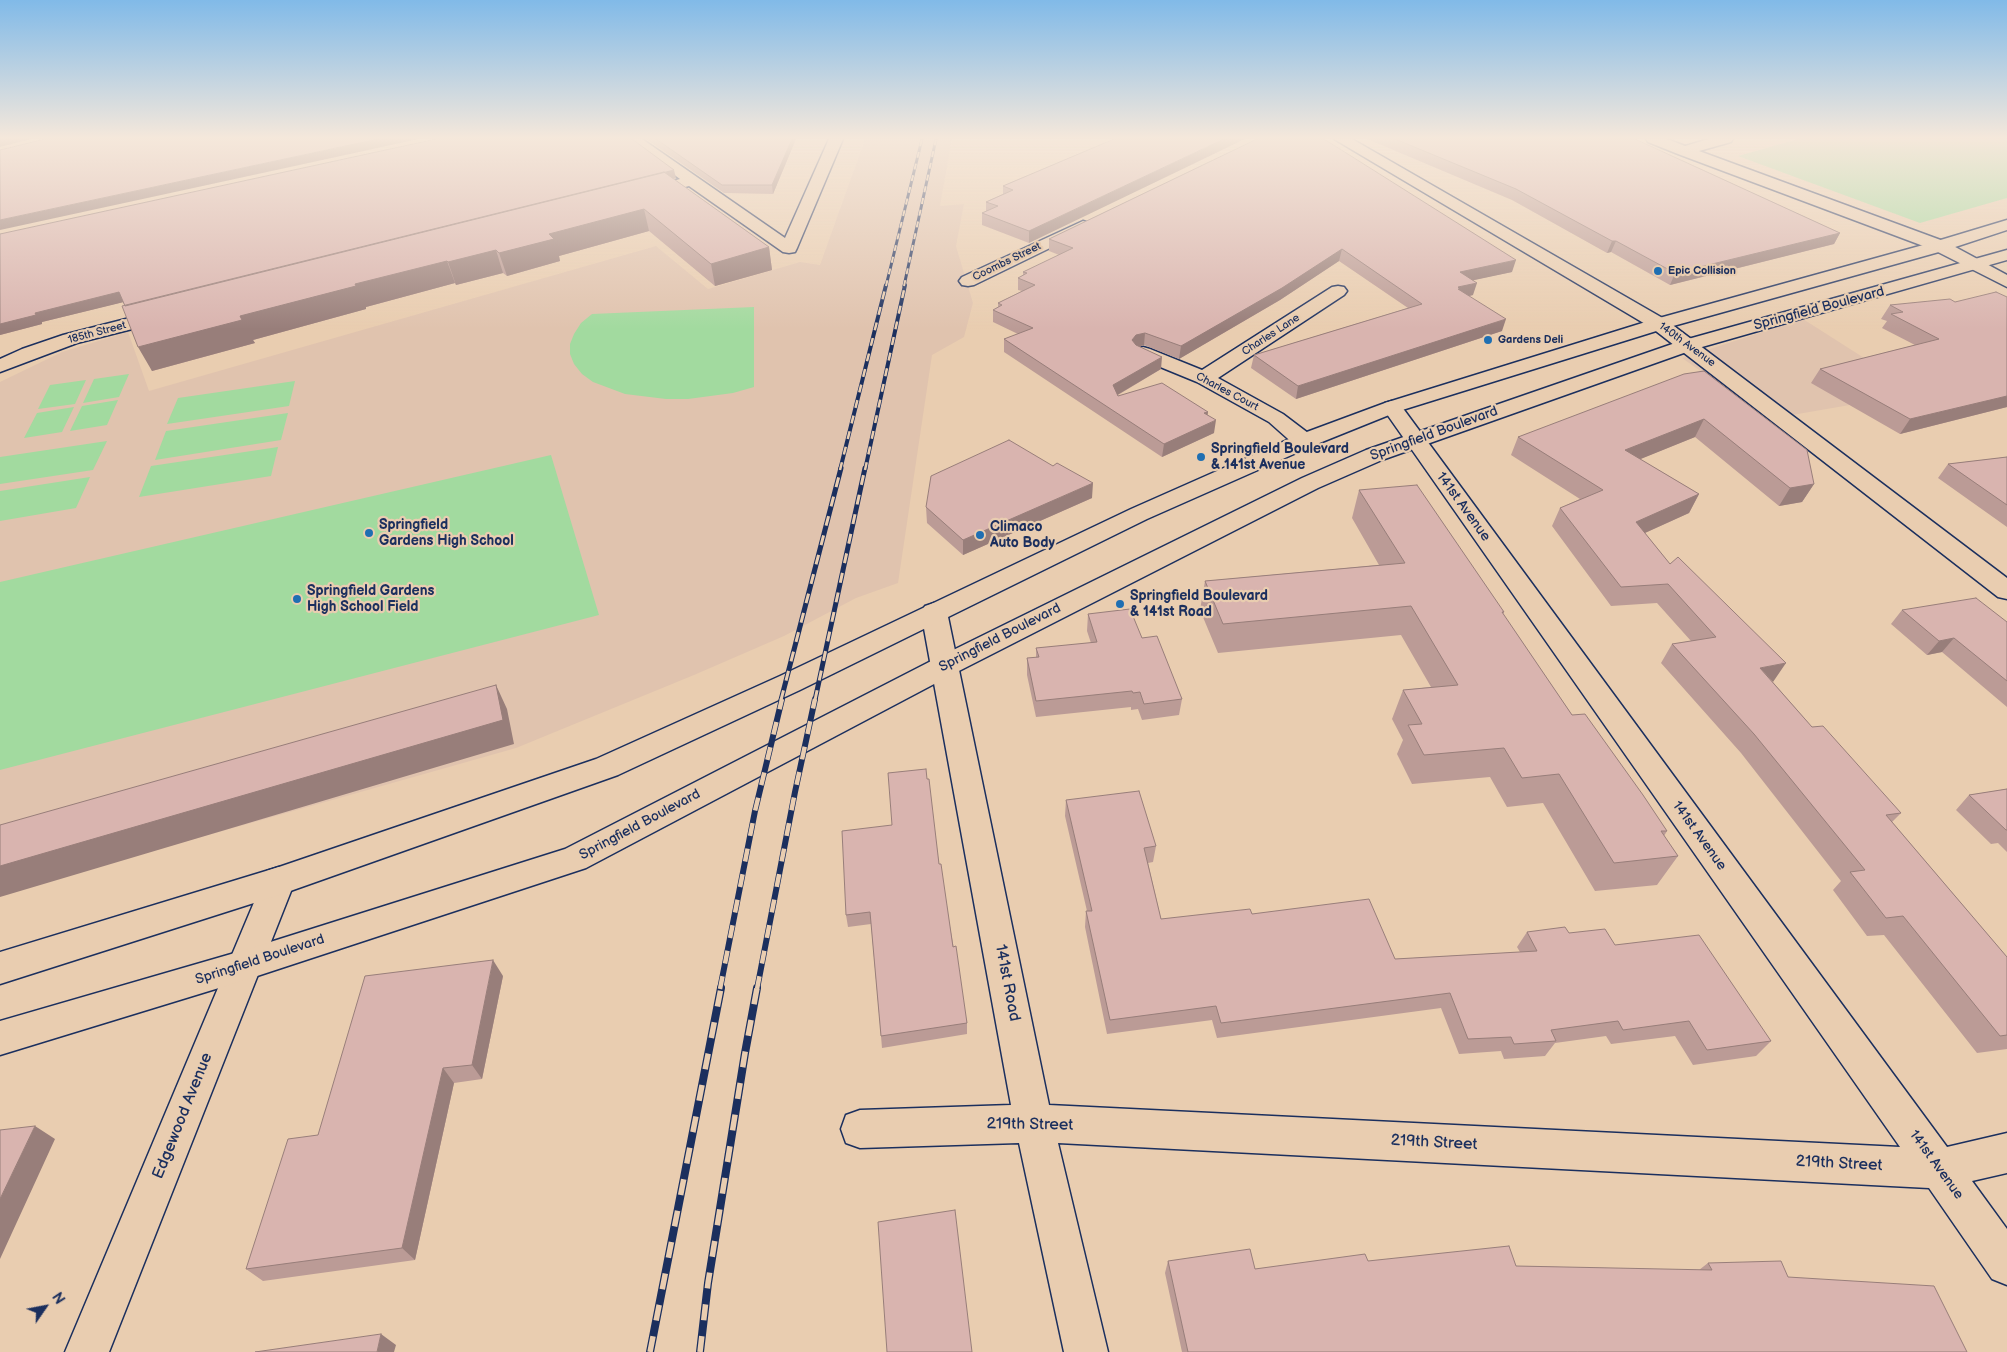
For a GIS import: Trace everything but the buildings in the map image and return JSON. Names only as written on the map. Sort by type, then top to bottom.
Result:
[{"type":"street","points":[[721,202],[789,248],[809,202]]},
{"type":"street","name":"140th Avenue","points":[[1449,202],[1659,324],[2007,592]]},
{"type":"street","points":[[1821,202],[1940,246],[2007,282]]},
{"type":"street","name":"Coombs Street","points":[[968,281],[1093,221]]},
{"type":"street","name":"Springfield Boulevard","points":[[0,968],[279,881],[606,767],[790,683],[1139,514],[1304,441],[1392,407],[1659,324],[1940,246],[2007,225]]},
{"type":"street","name":"Springfield Boulevard","points":[[0,1038],[245,965],[575,859],[944,666],[1310,484],[1374,455],[1688,345],[2007,255]]},
{"type":"street","name":"Charles Lane","points":[[1204,378],[1338,291]]},
{"type":"street","name":"185th Street","points":[[0,366],[29,353],[70,339],[176,312]]},
{"type":"street","name":"Charles Court","points":[[1143,353],[1204,378],[1276,418],[1304,441]]},
{"type":"street","name":"141st Avenue","points":[[1392,407],[2007,1264]]},
{"type":"street","name":"141st Road","points":[[934,612],[1034,1123],[1086,1352]]},
{"type":"street","name":"Edgewood Avenue","points":[[87,1352],[279,881]]},
{"type":"street","name":"219th Street","points":[[860,1129],[1034,1123],[1939,1169],[2007,1153]]},
{"type":"shaded area","name":"Springfield Gardens High School","points":[[842,202],[941,202],[940,206],[964,204],[956,246],[973,303],[964,337],[932,355],[898,583],[856,598],[784,636],[694,675],[516,748],[0,894],[0,382],[62,352],[128,332],[149,391],[656,246],[708,289],[800,262],[820,265]]},
{"type":"shaded area","points":[[1803,319],[1919,393],[1769,419],[1682,358]]},
{"type":"green space","points":[[1863,202],[1993,202],[1920,223]]},
{"type":"green space","points":[[754,307],[754,387],[733,393],[688,399],[666,399],[625,394],[593,382],[582,374],[574,364],[570,354],[570,344],[574,334],[581,323],[592,314]]},
{"type":"green space","points":[[129,374],[119,397],[83,403],[94,379]]},
{"type":"green space","points":[[86,380],[75,404],[38,409],[50,385]]},
{"type":"green space","points":[[295,381],[289,406],[167,424],[178,398]]},
{"type":"green space","points":[[118,400],[107,425],[70,431],[82,406]]},
{"type":"green space","points":[[74,407],[62,432],[24,438],[37,413]]},
{"type":"green space","points":[[288,413],[281,440],[155,460],[166,431]]},
{"type":"green space","points":[[107,441],[93,470],[0,484],[0,457]]},
{"type":"green space","points":[[278,447],[271,476],[139,497],[151,466]]},
{"type":"green space","name":"Springfield Gardens High School Field","points":[[551,455],[599,615],[0,770],[0,582]]},
{"type":"green space","points":[[90,477],[76,508],[0,521],[0,491]]},
{"type":"railway","points":[[886,286],[907,202]]},
{"type":"railway","points":[[904,286],[922,202]]},
{"type":"railway","points":[[840,470],[886,285]]},
{"type":"railway","points":[[865,470],[905,285]]},
{"type":"railway","points":[[781,700],[841,468]]},
{"type":"railway","points":[[815,700],[865,468]]},
{"type":"railway","points":[[720,989],[755,811],[782,699]]},
{"type":"railway","points":[[757,989],[815,699]]},
{"type":"railway","points":[[650,1352],[721,988]]},
{"type":"railway","points":[[700,1352],[708,1283],[757,988]]},
{"type":"place","name":"Epic Collision","points":[[1658,271]]},
{"type":"place","name":"Gardens Deli","points":[[1488,340]]},
{"type":"place","name":"Springfield Boulevard & 141st Avenue","points":[[1201,457]]},
{"type":"place","name":"Springfield Gardens High School","points":[[369,533]]},
{"type":"place","name":"Climaco Auto Body","points":[[980,535]]},
{"type":"place","name":"Springfield Gardens High School Field","points":[[297,599]]},
{"type":"place","name":"Springfield Boulevard & 141st Road","points":[[1120,604]]}]
